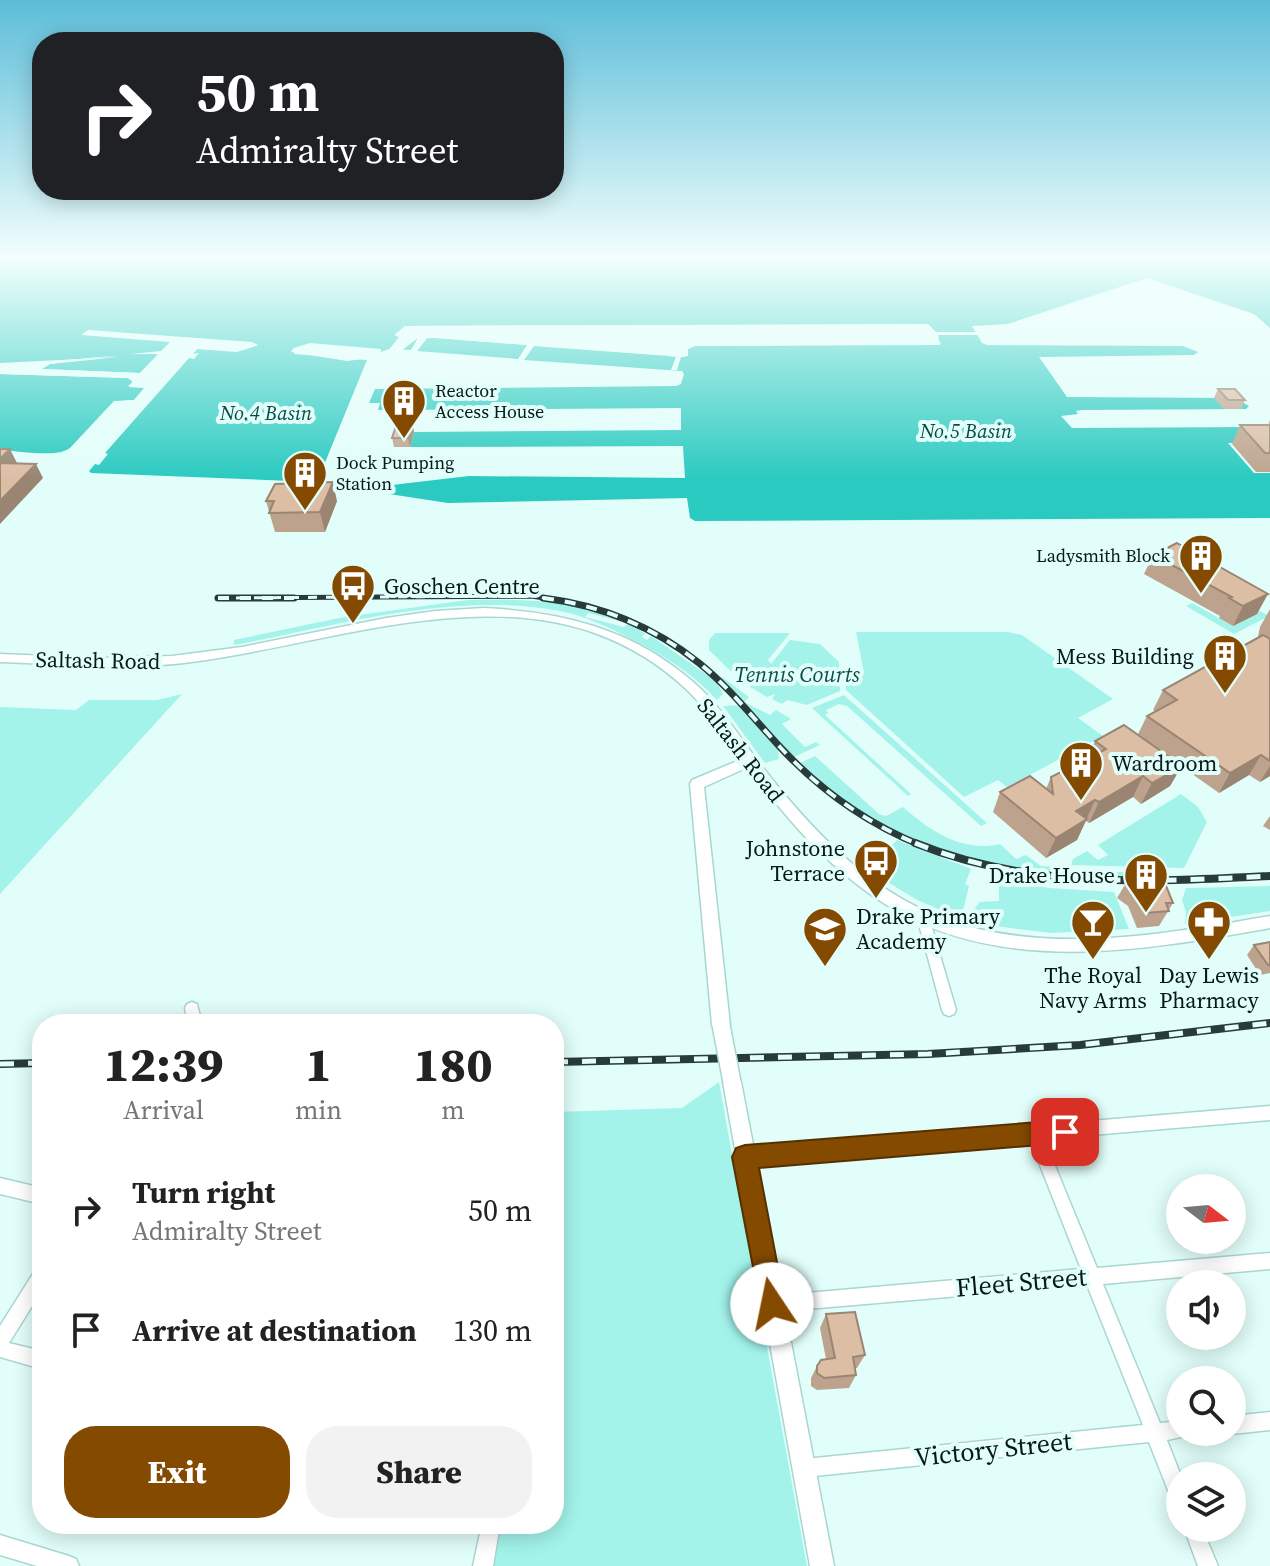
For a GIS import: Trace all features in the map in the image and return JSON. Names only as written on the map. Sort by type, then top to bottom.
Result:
[{"type":"main road","name":"Saltash Road","points":[[0,658],[162,662],[201,658],[398,621],[453,614],[523,614],[577,624],[630,646],[700,696],[787,809],[843,864],[899,904],[927,918],[992,938],[1078,944],[1147,941],[1270,922]]},
{"type":"main road","points":[[750,761],[697,784],[702,849],[721,1025],[822,1566]]},
{"type":"street","points":[[927,918],[926,928],[949,1010]]},
{"type":"street","points":[[192,1008],[193,1014]]},
{"type":"street","points":[[745,1157],[1270,1113]]},
{"type":"street","points":[[1035,1134],[1167,1462]]},
{"type":"street","points":[[0,1186],[32,1194]]},
{"type":"street","name":"Fleet Street","points":[[772,1304],[1270,1261]]},
{"type":"street","points":[[0,1341],[32,1291]]},
{"type":"street","points":[[0,1349],[32,1357]]},
{"type":"street","points":[[1246,1424],[1270,1421]]},
{"type":"street","name":"Victory Street","points":[[805,1468],[1166,1431]]},
{"type":"street","points":[[483,1566],[489,1534]]},
{"type":"street","points":[[1199,1542],[1208,1566]]},
{"type":"street","points":[[0,1545],[69,1566]]},
{"type":"green space","points":[[468,600],[545,602],[602,614],[620,621],[588,613],[585,617],[624,627],[628,624],[645,633],[642,637],[647,640],[651,636],[716,681],[723,694],[717,700],[667,659],[598,623],[560,611],[520,606],[479,605],[396,613],[234,645],[234,640],[344,617]]},
{"type":"green space","points":[[1240,600],[1269,616],[1234,634],[1186,606],[1192,603],[1233,626],[1247,619]]},
{"type":"green space","points":[[856,632],[1008,632],[1022,635],[1113,699],[1078,718],[1103,736],[1007,787],[998,780],[964,797],[846,690],[845,673],[864,673]]},
{"type":"green space","name":"Tennis Courts","points":[[715,633],[790,633],[768,660],[771,664],[790,640],[820,644],[839,662],[840,691],[807,705],[787,700],[782,704],[772,699],[775,694],[767,697],[742,682],[709,650],[709,640]]},
{"type":"green space","points":[[722,677],[749,697],[744,702],[770,715],[776,710],[791,719],[782,724],[805,747],[816,742],[820,745],[792,758],[782,748],[778,750],[779,759],[765,763],[723,706],[743,705],[719,678]]},
{"type":"green space","points":[[182,694],[0,894],[0,707],[76,710],[89,700],[157,700]]},
{"type":"green space","points":[[844,695],[987,823],[981,826],[847,706],[839,704],[826,710],[828,713],[825,715],[911,794],[908,796],[812,708]]},
{"type":"green space","points":[[815,756],[879,814],[886,816],[903,807],[947,838],[972,845],[1000,844],[1016,859],[1026,855],[1041,866],[1146,874],[1148,879],[1050,874],[1004,867],[961,857],[918,842],[877,822],[837,796],[798,764]]},
{"type":"green space","points":[[1181,794],[1198,807],[1207,822],[1184,868],[1071,865],[1073,859],[1087,851],[1098,860],[1108,855],[1098,845]]},
{"type":"green space","points":[[897,840],[971,869],[965,884],[969,886],[961,919],[917,900],[868,870]]},
{"type":"green space","points":[[999,879],[1049,888],[1114,892],[1129,929],[1051,933],[971,923],[973,911],[980,902],[999,901]]},
{"type":"green space","points":[[1270,886],[1270,911],[1185,924],[1186,912],[1182,900],[1186,888]]},
{"type":"green space","points":[[719,1082],[733,1160],[742,1165],[769,1300],[760,1304],[761,1314],[807,1566],[490,1566],[497,1534],[564,1534],[564,1112],[682,1108]]},
{"type":"water","name":"No.5 Basin","points":[[0,333],[109,333],[171,342],[140,373],[41,369],[50,364],[119,357],[0,363]]},
{"type":"water","name":"No.5 Basin","points":[[123,333],[399,333],[396,336],[420,338],[411,350],[389,349],[381,352],[304,346],[292,349],[295,354],[367,360],[317,482],[89,471],[197,349],[243,350],[258,345]]},
{"type":"water","name":"No.5 Basin","points":[[934,333],[976,333],[987,345],[1183,346],[1198,352],[1194,355],[1039,357],[1067,397],[1235,398],[1249,406],[1246,409],[1082,410],[1076,411],[1078,414],[1061,416],[1072,428],[1253,427],[1266,442],[1228,443],[1254,473],[1270,473],[1270,518],[695,521],[690,518],[687,498],[448,503],[389,494],[392,485],[469,476],[685,478],[683,446],[410,447],[414,432],[681,430],[681,408],[378,410],[380,403],[369,403],[375,389],[676,386],[681,384],[684,374],[682,371],[524,360],[534,346],[684,357],[688,349],[695,346],[941,344]]},
{"type":"water","points":[[427,338],[527,345],[518,359],[417,351]]},
{"type":"water","points":[[0,374],[128,378],[133,382],[128,386],[145,388],[134,400],[113,405],[67,450],[44,453],[0,450]]},
{"type":"pier","points":[[130,333],[252,342],[258,345],[237,352],[197,349],[193,354],[199,353],[194,359],[189,358],[105,453],[108,454],[99,465],[95,464],[89,471],[85,469],[93,458],[195,346],[249,346],[175,340],[173,347],[143,376],[135,377],[136,384],[149,387],[144,397],[135,404],[116,405],[66,455],[62,452],[69,449],[114,401],[134,400],[144,388],[129,387],[133,381],[128,378],[0,374],[0,370],[38,371],[38,367],[0,367],[0,363],[28,364],[120,355],[50,364],[42,369],[140,373],[158,354],[131,354],[161,351],[170,342],[81,335]]},
{"type":"pier","points":[[402,333],[659,351],[658,355],[427,338],[416,352],[410,352],[418,338],[398,353],[387,352],[399,337],[394,335]]},
{"type":"pier","points":[[931,333],[979,335],[938,335],[940,345],[695,346],[688,349],[688,356],[681,357],[677,370],[671,370],[676,357],[668,356],[669,352],[683,353],[685,346],[695,342],[936,341]]},
{"type":"pier","points":[[310,343],[381,349],[381,352],[375,355],[298,350],[371,358],[347,361],[291,352]]},
{"type":"building","points":[[1218,389],[1235,389],[1245,400],[1228,400]]},
{"type":"building","points":[[397,423],[413,423],[408,438],[392,438]]},
{"type":"building","points":[[1240,425],[1270,425],[1270,453],[1265,453]]},
{"type":"building","points":[[0,449],[10,449],[0,459]]},
{"type":"building","points":[[0,463],[36,464],[0,501]]},
{"type":"building","points":[[333,482],[320,512],[269,513],[274,501],[266,501],[275,484]]},
{"type":"building","points":[[1177,543],[1268,594],[1243,606],[1229,598],[1232,597],[1153,555]]},
{"type":"building","points":[[1263,635],[1270,639],[1270,761],[1261,755],[1230,773],[1147,716],[1177,700],[1163,690]]},
{"type":"building","points":[[1124,725],[1182,766],[1152,783],[1143,776],[1099,802],[1095,800],[1076,811],[1087,819],[1056,838],[1000,792],[1030,776],[1053,794],[1051,777],[1106,749],[1095,741]]},
{"type":"building","points":[[1164,881],[1173,903],[1166,903],[1169,911],[1146,913],[1136,891],[1126,883]]},
{"type":"building","points":[[1270,942],[1270,965],[1268,965],[1254,945]]},
{"type":"building","points":[[855,1312],[865,1355],[853,1357],[856,1375],[824,1378],[817,1373],[817,1366],[821,1360],[835,1358],[826,1314]]},
{"type":"railway","points":[[294,598],[218,598],[531,596],[558,600]]},
{"type":"railway","points":[[543,598],[606,612],[645,628],[682,650],[721,683],[795,763],[828,791],[863,816],[917,844]]},
{"type":"railway","points":[[917,844],[958,858],[1046,875],[1135,880],[1270,876]]},
{"type":"railway","points":[[564,1062],[928,1054],[1080,1045],[1270,1023]]},
{"type":"railway","points":[[0,1064],[32,1063]]},
{"type":"place","name":"Reactor Access House","points":[[404,440]]},
{"type":"place","name":"Dock Pumping Station","points":[[305,512]]},
{"type":"place","name":"Ladysmith Block","points":[[1201,595]]},
{"type":"place","name":"Goschen Centre","points":[[353,625]]},
{"type":"place","name":"Mess Building","points":[[1225,695]]},
{"type":"place","name":"Wardroom","points":[[1081,802]]},
{"type":"place","name":"Johnstone Terrace","points":[[876,900]]},
{"type":"place","name":"Drake House","points":[[1146,914]]},
{"type":"place","name":"The Royal Navy Arms","points":[[1093,961]]},
{"type":"place","name":"Day Lewis Pharmacy","points":[[1209,961]]},
{"type":"place","name":"Drake Primary Academy","points":[[825,968]]},
{"type":"route","points":[[772,1304],[745,1157],[1065,1132]]},
{"type":"water label","name":"No.4 Basin","points":[[266,413]]}]
